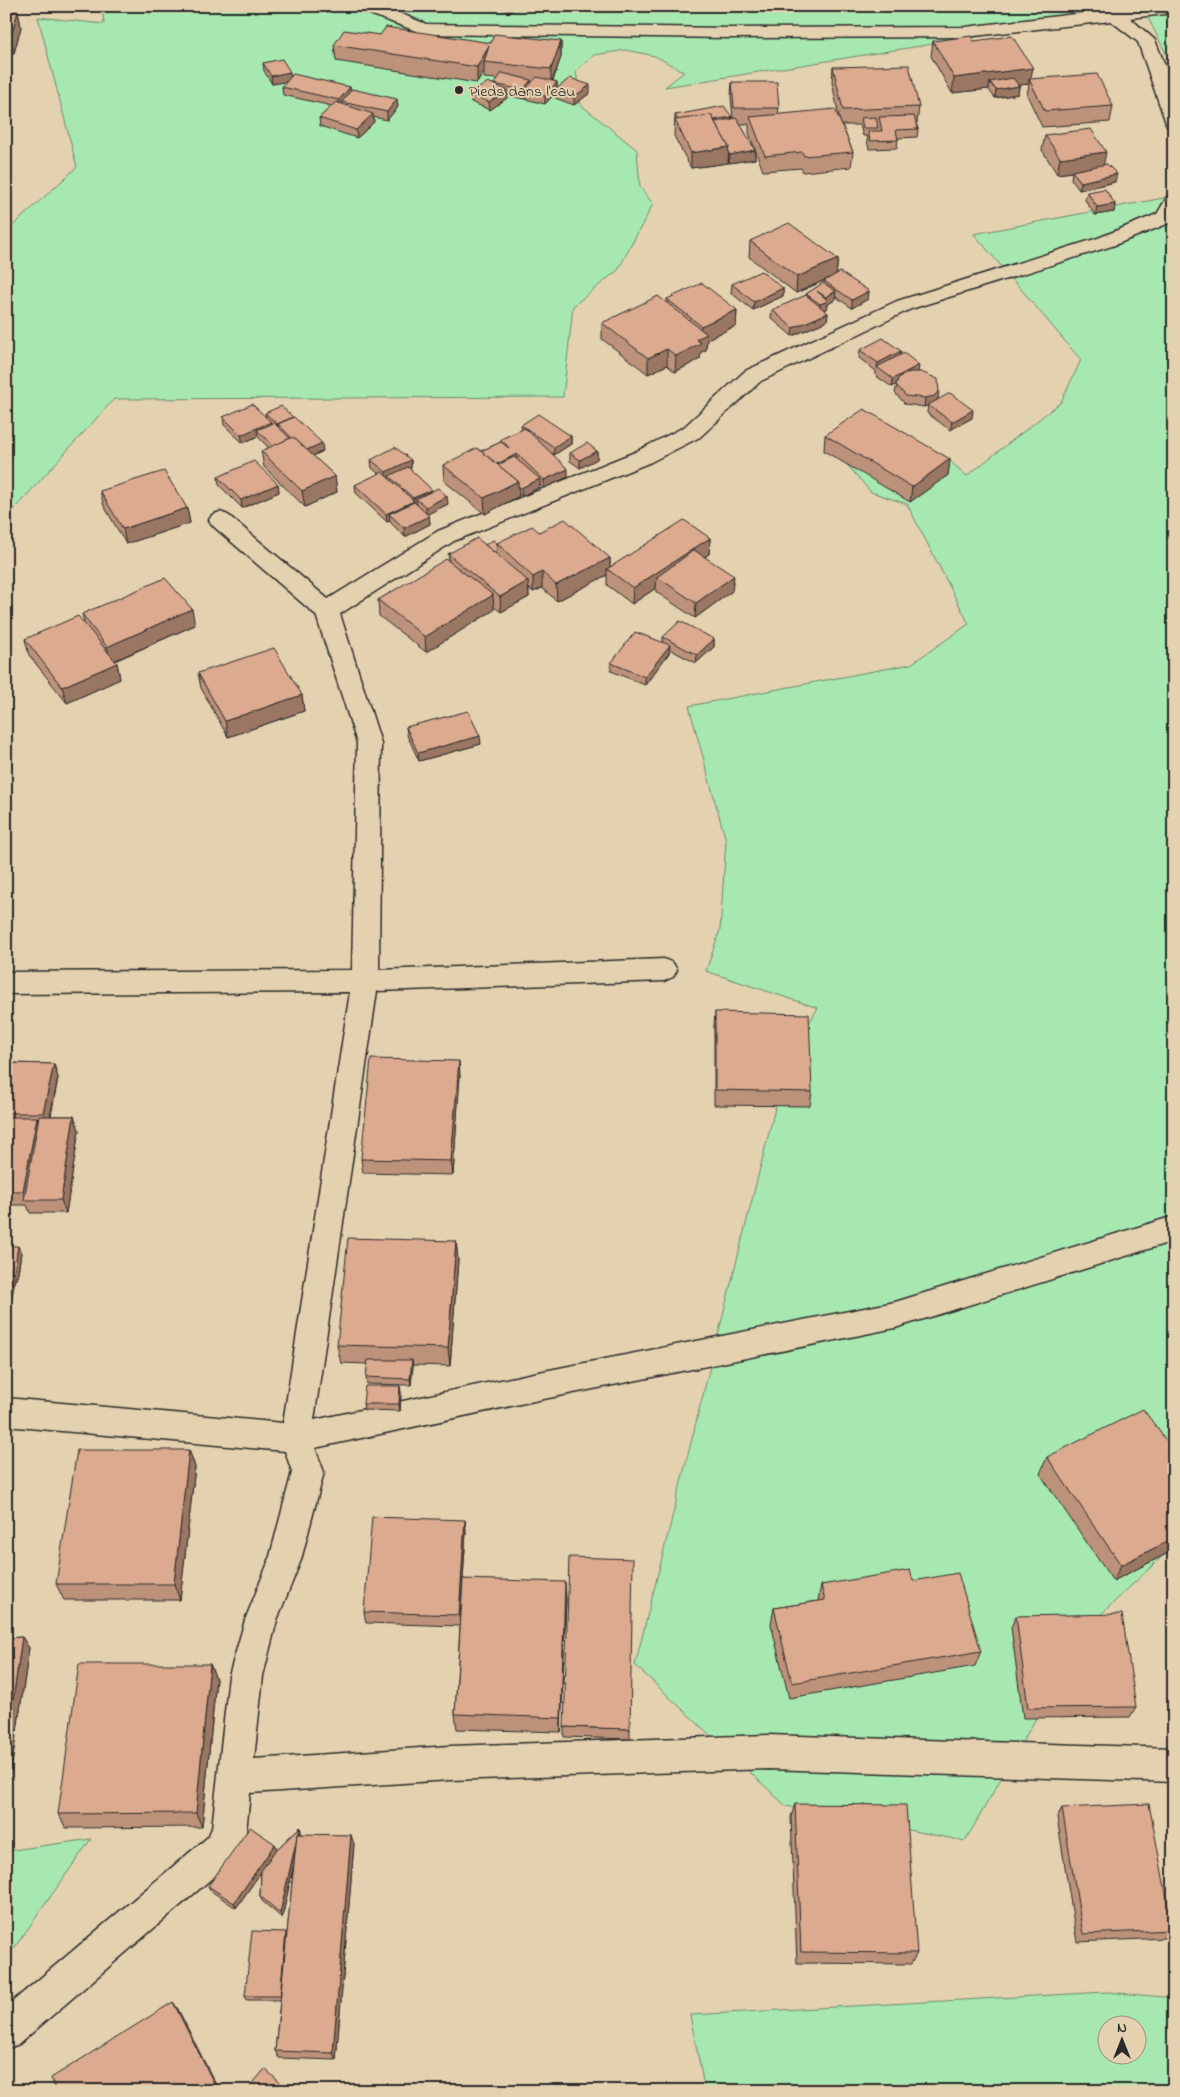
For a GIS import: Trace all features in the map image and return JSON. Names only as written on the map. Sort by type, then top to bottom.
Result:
[{"type":"street","points":[[365,6],[424,29],[731,34],[965,32],[1174,8]]},
{"type":"street","points":[[1115,15],[1146,40],[1169,100],[1174,122]]},
{"type":"street","points":[[327,611],[446,536],[643,457],[692,432],[753,376],[904,305],[1105,242],[1166,218],[1174,201]]},
{"type":"street","points":[[6,2031],[220,1849],[225,1841],[230,1825],[246,1676],[261,1620],[284,1560],[308,1472],[296,1438],[365,981],[369,744],[327,611],[220,520]]},
{"type":"street","points":[[6,983],[365,981],[664,970]]},
{"type":"street","points":[[6,1412],[296,1438],[534,1387],[895,1315],[1174,1228]]},
{"type":"street","points":[[236,1777],[450,1763],[768,1752],[1174,1765]]},
{"type":"green space","points":[[102,6],[1174,6],[1174,69],[1144,10],[665,87],[684,72],[655,56],[626,50],[594,55],[576,71],[581,105],[637,150],[640,187],[653,204],[618,270],[573,306],[563,397],[114,399],[6,518],[6,232],[77,167],[38,17],[104,24]]},
{"type":"green space","points":[[1174,196],[1174,1545],[1090,1625],[965,1841],[786,1806],[635,1665],[788,1057],[818,1008],[706,971],[720,930],[726,841],[689,706],[911,664],[969,624],[907,504],[871,492],[828,443],[943,455],[967,476],[1061,402],[1081,360],[974,234]]},
{"type":"green space","points":[[91,1839],[8,1957],[6,1958],[6,1851]]},
{"type":"green space","points":[[1107,1992],[1174,1998],[1174,2091],[705,2091],[690,2015]]},
{"type":"building","points":[[6,11],[18,11],[11,37],[6,37]]},
{"type":"building","points":[[386,27],[491,43],[494,34],[561,41],[551,69],[484,62],[489,46],[477,67],[334,45],[344,30],[380,35]]},
{"type":"building","points":[[971,36],[974,41],[1012,36],[1033,68],[954,78],[933,41]]},
{"type":"building","points":[[282,59],[290,72],[271,76],[263,63]]},
{"type":"building","points":[[909,65],[919,107],[843,110],[833,67]]},
{"type":"building","points":[[502,73],[531,80],[523,90],[494,84]]},
{"type":"building","points":[[293,74],[350,87],[339,100],[282,87]]},
{"type":"building","points":[[1097,74],[1113,106],[1045,111],[1029,79]]},
{"type":"building","points":[[537,77],[557,82],[545,96],[524,91]]},
{"type":"building","points":[[570,78],[590,85],[574,97],[555,90]]},
{"type":"building","points":[[1013,78],[1019,86],[996,90],[990,82]]},
{"type":"building","points":[[488,82],[507,90],[489,102],[470,94]]},
{"type":"building","points":[[732,82],[777,82],[779,108],[734,108]]},
{"type":"building","points":[[352,89],[397,99],[387,112],[342,102]]},
{"type":"building","points":[[336,102],[373,114],[356,130],[319,118]]},
{"type":"building","points":[[724,106],[732,117],[714,120],[711,115],[678,120],[675,115]]},
{"type":"building","points":[[835,109],[853,152],[804,156],[802,152],[765,156],[750,117]]},
{"type":"building","points":[[711,115],[729,147],[691,153],[675,120]]},
{"type":"building","points":[[914,116],[918,129],[896,130],[898,140],[870,141],[868,131],[882,131],[879,117]]},
{"type":"building","points":[[876,117],[878,128],[863,128],[861,118]]},
{"type":"building","points":[[737,118],[755,150],[730,155],[728,152],[729,147],[715,122]]},
{"type":"building","points":[[1091,129],[1106,152],[1060,158],[1045,135]]},
{"type":"building","points":[[1107,164],[1117,174],[1081,182],[1072,171]]},
{"type":"building","points":[[1105,189],[1115,204],[1097,207],[1087,192]]},
{"type":"building","points":[[789,223],[838,259],[797,277],[750,241]]},
{"type":"building","points":[[761,271],[783,288],[754,302],[732,284]]},
{"type":"building","points":[[840,272],[869,291],[852,300],[824,281]]},
{"type":"building","points":[[702,283],[737,310],[701,326],[667,299]]},
{"type":"building","points":[[823,283],[836,291],[826,297],[817,291],[828,301],[820,304],[806,294]]},
{"type":"building","points":[[806,295],[828,313],[793,328],[772,310]]},
{"type":"building","points":[[658,296],[707,334],[696,339],[701,343],[676,356],[667,349],[648,358],[602,323]]},
{"type":"building","points":[[883,338],[901,351],[878,363],[860,350]]},
{"type":"building","points":[[904,353],[919,365],[893,379],[877,367]]},
{"type":"building","points":[[921,372],[938,379],[939,391],[934,396],[925,398],[906,396],[896,385],[898,379],[903,374]]},
{"type":"building","points":[[950,393],[973,410],[952,422],[928,405]]},
{"type":"building","points":[[252,404],[271,422],[241,435],[223,417]]},
{"type":"building","points":[[281,406],[293,417],[277,424],[265,413]]},
{"type":"building","points":[[864,409],[950,459],[912,487],[825,435]]},
{"type":"building","points":[[538,414],[571,436],[554,447],[521,425]]},
{"type":"building","points":[[294,417],[322,443],[307,450],[278,424]]},
{"type":"building","points":[[274,423],[290,438],[274,446],[257,430]]},
{"type":"building","points":[[525,428],[568,469],[544,480],[517,454],[497,464],[481,451],[501,442],[510,449],[501,439]]},
{"type":"building","points":[[293,437],[335,476],[302,491],[261,451]]},
{"type":"building","points":[[587,443],[597,451],[580,460],[570,453]]},
{"type":"building","points":[[395,447],[411,460],[386,472],[371,460]]},
{"type":"building","points":[[477,448],[518,481],[484,498],[443,465]]},
{"type":"building","points":[[514,457],[540,479],[521,488],[518,486],[518,481],[498,465]]},
{"type":"building","points":[[254,461],[278,484],[241,500],[218,477]]},
{"type":"building","points":[[408,467],[432,490],[413,498],[389,476]]},
{"type":"building","points":[[164,471],[187,508],[123,529],[100,491]]},
{"type":"building","points":[[382,472],[414,501],[386,514],[355,485]]},
{"type":"building","points":[[438,488],[447,496],[426,507],[416,499]]},
{"type":"building","points":[[414,502],[429,516],[404,528],[389,514]]},
{"type":"building","points":[[565,519],[610,558],[556,585],[542,572],[533,577],[497,543],[532,526],[539,532]]},
{"type":"building","points":[[684,520],[710,538],[633,588],[607,569]]},
{"type":"building","points":[[477,538],[528,581],[500,597],[448,554]]},
{"type":"building","points":[[493,540],[497,544],[497,550],[494,552],[485,545]]},
{"type":"building","points":[[694,550],[734,576],[696,603],[657,577]]},
{"type":"building","points":[[446,559],[493,595],[425,637],[378,600]]},
{"type":"building","points":[[165,578],[192,609],[107,647],[82,614]]},
{"type":"building","points":[[78,616],[117,663],[62,687],[25,639]]},
{"type":"building","points":[[680,621],[714,639],[697,655],[663,637]]},
{"type":"building","points":[[635,632],[670,645],[645,677],[611,663]]},
{"type":"building","points":[[274,648],[302,695],[225,721],[198,673]]},
{"type":"building","points":[[468,711],[480,736],[418,753],[406,727]]},
{"type":"building","points":[[715,1012],[809,1014],[812,1092],[715,1090]]},
{"type":"building","points":[[371,1059],[459,1061],[451,1161],[361,1159]]},
{"type":"building","points":[[6,1063],[54,1064],[43,1113],[6,1113]]},
{"type":"building","points":[[39,1116],[74,1116],[61,1200],[24,1200]]},
{"type":"building","points":[[6,1117],[37,1117],[23,1191],[6,1191]]},
{"type":"building","points":[[348,1238],[456,1241],[448,1348],[337,1345]]},
{"type":"building","points":[[6,1246],[18,1246],[14,1272],[12,1272],[9,1266],[6,1266]]},
{"type":"building","points":[[6,1266],[9,1266],[6,1282]]},
{"type":"building","points":[[368,1360],[412,1360],[410,1379],[366,1377]]},
{"type":"building","points":[[365,1386],[400,1386],[399,1404],[363,1404]]},
{"type":"building","points":[[1143,1409],[1174,1451],[1174,1538],[1121,1565],[1047,1457]]},
{"type":"building","points":[[77,1450],[189,1450],[174,1584],[56,1584]]},
{"type":"building","points":[[372,1517],[465,1520],[459,1615],[364,1612]]},
{"type":"building","points":[[569,1557],[633,1559],[630,1729],[564,1727]]},
{"type":"building","points":[[910,1570],[913,1581],[958,1573],[981,1651],[792,1683],[774,1608],[825,1600],[821,1585]]},
{"type":"building","points":[[463,1579],[565,1582],[561,1718],[455,1714]]},
{"type":"building","points":[[1122,1614],[1136,1707],[1028,1708],[1016,1616]]},
{"type":"building","points":[[22,1637],[10,1721],[6,1721],[6,1638]]},
{"type":"building","points":[[79,1664],[210,1664],[196,1813],[58,1814]]},
{"type":"building","points":[[6,1725],[9,1725],[6,1747]]},
{"type":"building","points":[[795,1804],[906,1805],[917,1953],[801,1952]]},
{"type":"building","points":[[1149,1804],[1173,1930],[1083,1934],[1062,1808]]},
{"type":"building","points":[[250,1827],[275,1844],[234,1903],[208,1886]]},
{"type":"building","points":[[300,1827],[280,1913],[260,1896],[261,1871],[274,1852]]},
{"type":"building","points":[[297,1834],[351,1835],[333,2053],[275,2051]]},
{"type":"building","points":[[252,1931],[286,1932],[280,1996],[245,1996]]},
{"type":"building","points":[[173,2002],[218,2091],[56,2091],[51,2078]]},
{"type":"building","points":[[265,2069],[286,2088],[284,2091],[246,2091]]},
{"type":"place","name":"Pieds dans l'eau","points":[[459,90]]}]
